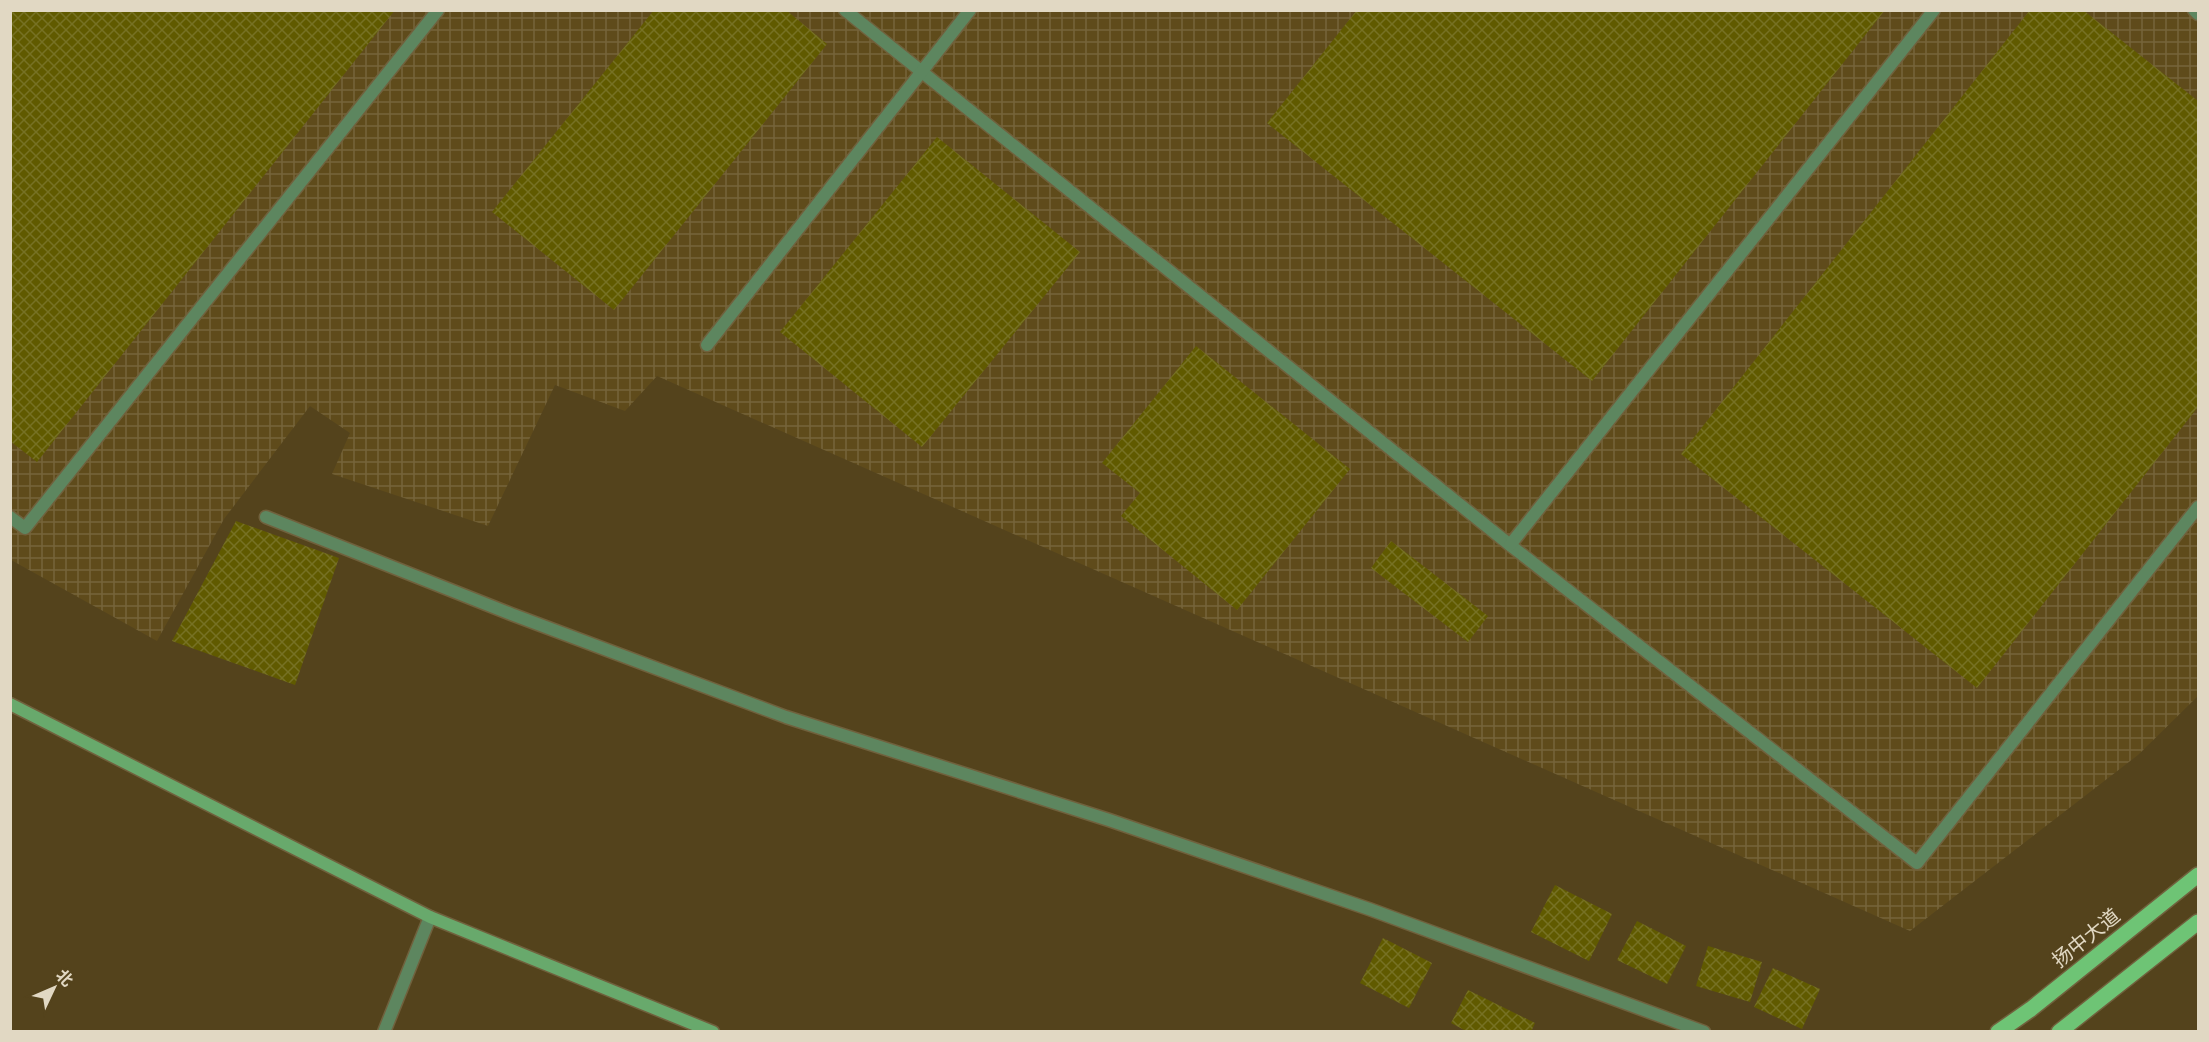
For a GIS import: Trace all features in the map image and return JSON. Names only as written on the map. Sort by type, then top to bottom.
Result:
[{"type":"main road","name":"扬中大道","points":[[1998,1032],[2031,1009],[2199,875]]},
{"type":"main road","points":[[2059,1032],[2199,922]]},
{"type":"street","points":[[10,517],[25,528],[438,10]]},
{"type":"street","points":[[845,10],[1510,545],[1917,863],[2199,507]]},
{"type":"street","points":[[707,345],[970,10]]},
{"type":"street","points":[[1510,545],[1934,10]]},
{"type":"street","points":[[2194,10],[2199,14]]},
{"type":"street","points":[[266,517],[511,614],[786,717],[1109,820],[1369,909],[1704,1032]]},
{"type":"street","points":[[10,705],[430,917],[714,1032]]},
{"type":"street","points":[[384,1032],[430,917]]},
{"type":"shaded area","points":[[11,11],[2198,11],[2198,696],[2138,755],[1910,931],[657,376],[625,411],[555,385],[488,526],[332,474],[350,433],[310,406],[224,519],[157,641],[11,560]]},
{"type":"building","points":[[10,10],[395,10],[37,462],[10,441]]},
{"type":"building","points":[[654,10],[786,10],[827,44],[614,310],[492,212]]},
{"type":"building","points":[[1357,10],[1885,10],[1592,381],[1267,123]]},
{"type":"building","points":[[2030,10],[2083,10],[2198,101],[2198,407],[1977,688],[1681,454]]},
{"type":"building","points":[[937,137],[1080,252],[922,447],[780,332]]},
{"type":"building","points":[[1196,346],[1350,469],[1237,610],[1121,516],[1140,493],[1102,463]]},
{"type":"building","points":[[236,521],[339,558],[295,685],[172,641]]},
{"type":"building","points":[[1391,541],[1488,616],[1468,642],[1371,568]]},
{"type":"building","points":[[1555,885],[1612,914],[1589,961],[1531,932]]},
{"type":"building","points":[[1637,921],[1686,946],[1667,984],[1617,960]]},
{"type":"building","points":[[1383,938],[1432,963],[1409,1008],[1360,983]]},
{"type":"building","points":[[1708,946],[1762,962],[1750,1002],[1696,986]]},
{"type":"building","points":[[1773,968],[1820,989],[1802,1029],[1754,1007]]},
{"type":"building","points":[[1468,990],[1535,1023],[1531,1032],[1468,1032],[1451,1023]]}]
